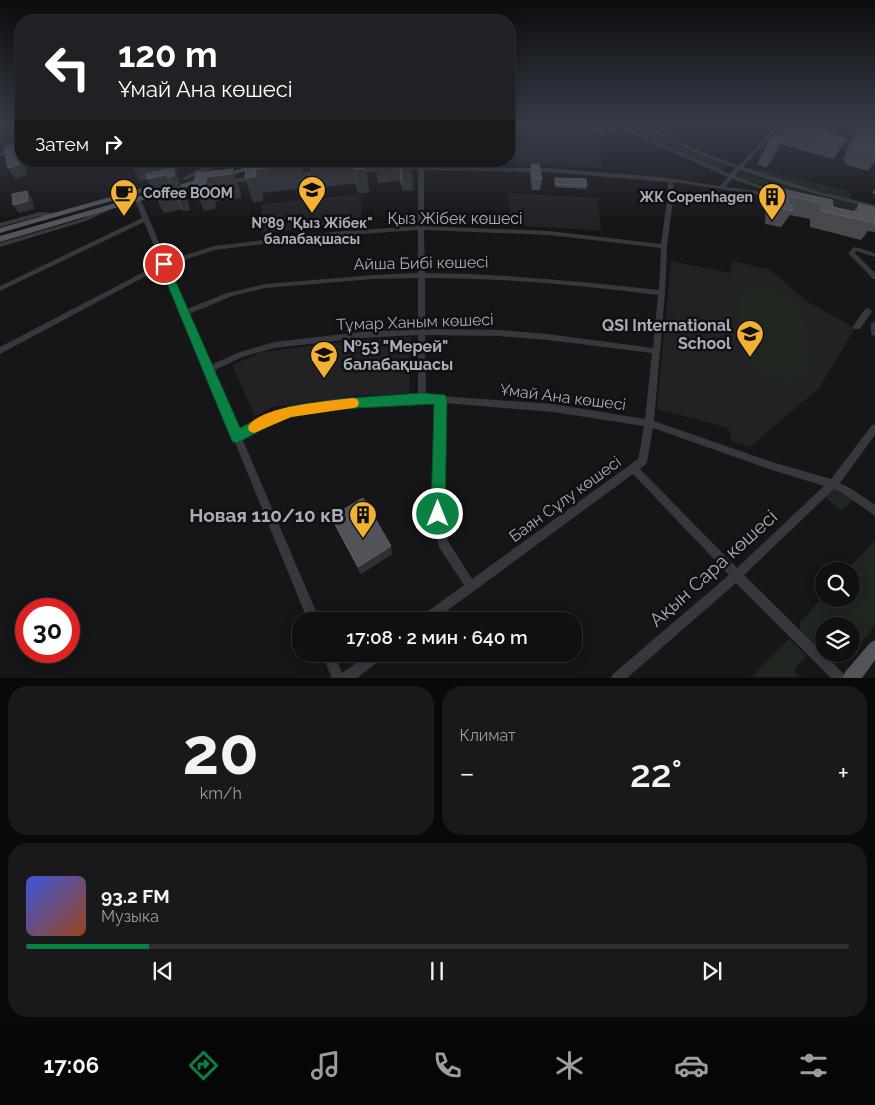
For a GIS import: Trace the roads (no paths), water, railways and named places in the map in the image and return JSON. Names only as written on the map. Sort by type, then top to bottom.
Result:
[{"type":"main road","points":[[0,240],[111,207],[184,179],[229,167]]},
{"type":"main road","points":[[0,231],[56,215],[195,183],[254,167]]},
{"type":"main road","points":[[30,236],[50,225]]},
{"type":"main road","points":[[851,678],[875,648]]},
{"type":"street","points":[[351,171],[421,168],[548,170],[660,179],[670,182],[786,196],[731,177],[690,159]]},
{"type":"street","points":[[712,159],[823,195],[875,207]]},
{"type":"street","points":[[721,188],[748,159]]},
{"type":"street","points":[[184,179],[199,171],[214,167]]},
{"type":"street","points":[[218,182],[263,178],[254,177],[253,174],[254,170],[261,167]]},
{"type":"street","points":[[421,168],[423,228],[422,398]]},
{"type":"street","points":[[288,176],[323,173]]},
{"type":"street","points":[[195,183],[210,182]]},
{"type":"street","name":"Баян Сұлу көшесі","points":[[436,612],[642,462],[662,292],[664,246],[671,192],[670,182]]},
{"type":"street","points":[[136,196],[310,612]]},
{"type":"street","points":[[0,245],[84,220],[111,207]]},
{"type":"street","points":[[0,226],[40,214],[56,215]]},
{"type":"street","points":[[0,289],[145,219]]},
{"type":"street","name":"Қыз Жібек көшесі","points":[[0,351],[164,264],[203,251],[233,246],[332,234],[423,228],[549,233],[664,246]]},
{"type":"street","points":[[875,255],[854,249],[851,253],[875,277]]},
{"type":"street","name":"Айша Бибі көшесі","points":[[184,313],[246,290],[347,279],[423,274],[502,276],[662,292]]},
{"type":"street","points":[[857,327],[868,311]]},
{"type":"street","points":[[875,324],[875,334]]},
{"type":"street","name":"Тұмар Ханым көшесі","points":[[208,370],[240,355],[274,345],[361,335],[421,332],[497,332],[656,351]]},
{"type":"street","name":"Ұмай Ана көшесі","points":[[236,437],[271,418],[291,411],[338,404],[422,398],[553,408],[648,423],[772,466],[832,484],[847,491],[875,510]]},
{"type":"street","points":[[440,399],[439,524],[443,543],[471,587]]},
{"type":"street","name":"Ақын Сара көшесі","points":[[617,678],[736,576],[832,484],[875,428]]},
{"type":"street","points":[[634,469],[736,576],[840,678]]},
{"type":"street","points":[[331,662],[338,678]]},
{"type":"street","points":[[346,678],[368,662]]},
{"type":"place","name":"№89 \"Қыз Жібек\" балабақшасы","points":[[312,214]]},
{"type":"place","name":"Coffee BOOM","points":[[124,217]]},
{"type":"place","name":"ЖК Copenhagen","points":[[772,221]]},
{"type":"place","name":"QSI International School","points":[[750,358]]},
{"type":"place","name":"№53 \"Мерей\" балабақшасы","points":[[324,379]]},
{"type":"place","name":"Новая 110/10 кВ","points":[[363,539]]}]
